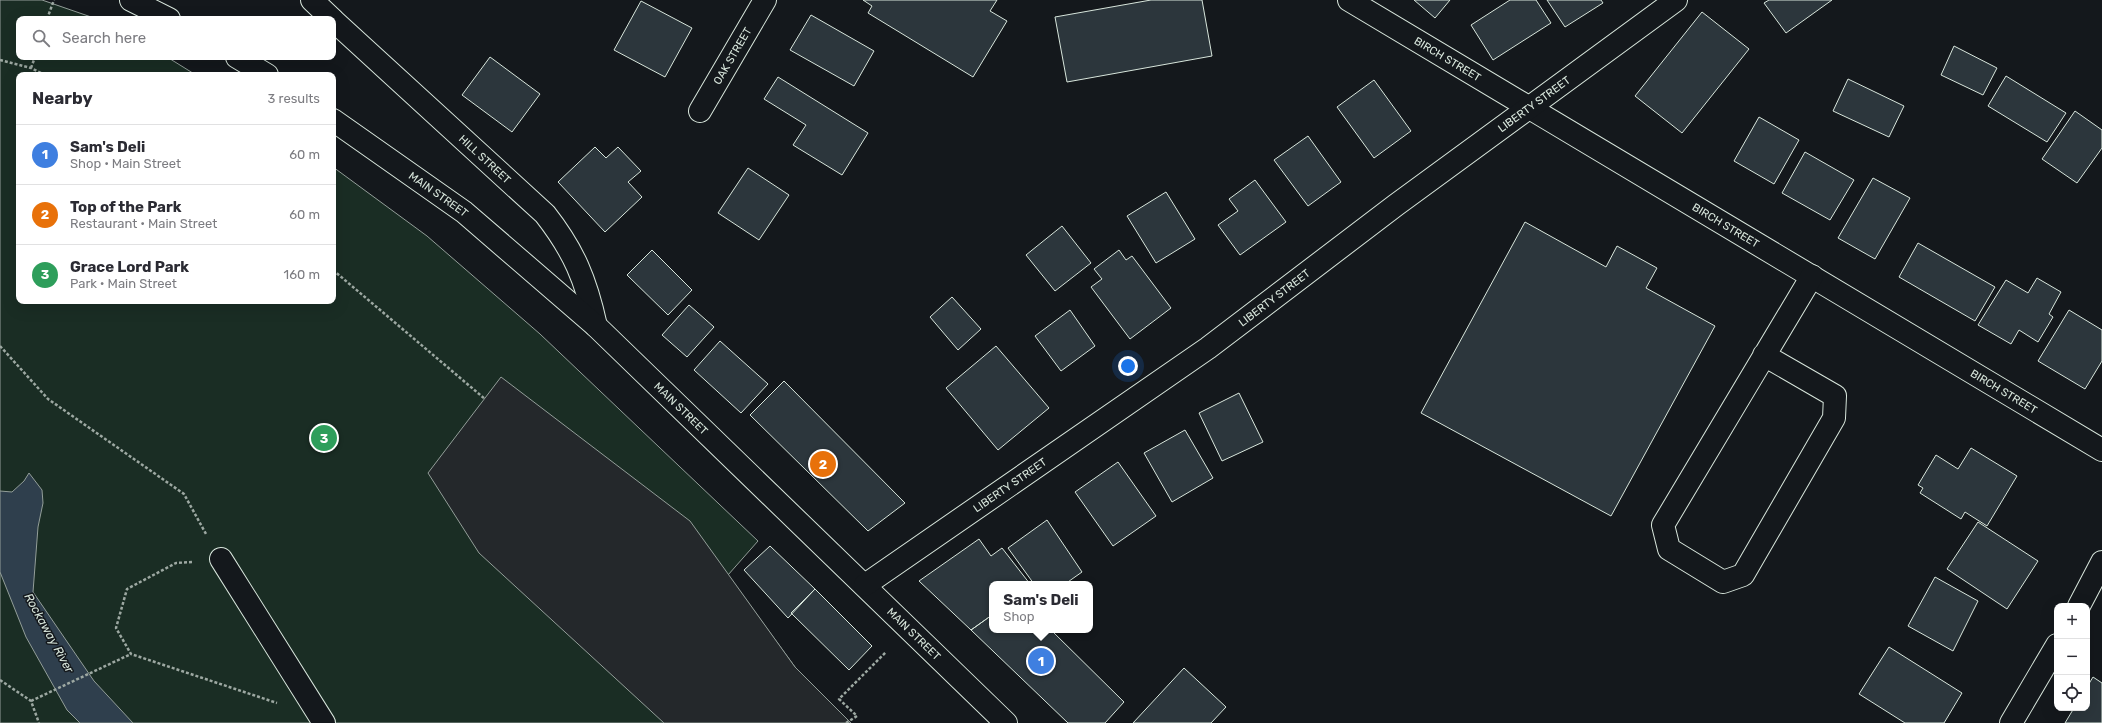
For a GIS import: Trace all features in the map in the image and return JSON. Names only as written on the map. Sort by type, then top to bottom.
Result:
[{"type":"street","points":[[130,0],[163,16]]},
{"type":"street","name":"HILL STREET","points":[[312,0],[330,16]]},
{"type":"street","name":"OAK STREET","points":[[700,111],[765,0]]},
{"type":"street","name":"BIRCH STREET","points":[[1350,0],[2102,450]]},
{"type":"street","name":"LIBERTY STREET","points":[[865,585],[1208,348],[1396,205],[1676,0]]},
{"type":"street","name":"HILL STREET","points":[[336,22],[544,214],[559,233],[582,274],[596,326]]},
{"type":"street","points":[[242,60],[262,72]]},
{"type":"street","name":"MAIN STREET","points":[[336,122],[464,212],[596,326],[1006,723]]},
{"type":"street","points":[[1764,355],[1835,396],[1834,418],[1743,575],[1723,582],[1669,549],[1663,524],[1764,355],[1812,276]]},
{"type":"street","points":[[221,559],[322,720]]},
{"type":"street","points":[[2081,603],[2102,562]]},
{"type":"street","points":[[2011,723],[2054,650]]},
{"type":"path","points":[[49,16],[54,0]]},
{"type":"path","points":[[0,60],[31,68],[39,72]]},
{"type":"path","points":[[31,68],[34,60]]},
{"type":"path","points":[[336,273],[485,399]]},
{"type":"path","points":[[0,346],[48,398],[184,494],[221,559],[176,563],[127,589],[116,628],[131,654],[322,720]]},
{"type":"path","points":[[846,723],[857,716],[839,699],[886,652]]},
{"type":"path","points":[[31,701],[131,654]]},
{"type":"path","points":[[0,680],[31,701],[39,723]]},
{"type":"green space","points":[[0,0],[42,0],[88,16],[16,16],[16,60],[172,60],[191,72],[16,72],[16,304],[336,304],[336,169],[427,236],[540,334],[758,541],[728,575],[795,667],[851,723],[0,723]]},
{"type":"shaded area","points":[[501,377],[690,521],[795,667],[851,723],[664,723],[479,553],[428,473]]},
{"type":"water","name":"Rockaway River","points":[[29,473],[42,490],[43,503],[38,527],[33,592],[94,681],[133,723],[80,723],[67,710],[26,637],[0,572],[0,491],[12,492],[24,481]]},
{"type":"building","points":[[863,0],[997,0],[990,11],[1007,21],[973,77],[868,13],[872,6]]},
{"type":"building","points":[[1151,0],[1202,0],[1212,56],[1067,82],[1055,17]]},
{"type":"building","points":[[1414,0],[1450,0],[1435,18]]},
{"type":"building","points":[[1510,0],[1536,0],[1551,23],[1493,60],[1471,25]]},
{"type":"building","points":[[1547,0],[1601,0],[1603,3],[1565,27]]},
{"type":"building","points":[[1769,0],[1832,0],[1786,33],[1764,3]]},
{"type":"building","points":[[641,1],[692,28],[665,77],[614,50]]},
{"type":"building","points":[[1702,12],[1749,49],[1682,133],[1635,96]]},
{"type":"building","points":[[811,15],[874,51],[854,86],[790,50]]},
{"type":"building","points":[[1954,46],[1997,68],[1983,95],[1941,75]]},
{"type":"building","points":[[490,57],[540,94],[512,132],[462,95]]},
{"type":"building","points":[[2006,76],[2066,113],[2047,142],[1988,106]]},
{"type":"building","points":[[778,77],[868,133],[842,175],[793,145],[806,125],[764,99]]},
{"type":"building","points":[[1848,79],[1904,106],[1889,137],[1833,111]]},
{"type":"building","points":[[1374,80],[1411,131],[1374,158],[1337,107]]},
{"type":"building","points":[[2075,111],[2102,130],[2102,148],[2077,183],[2042,159]]},
{"type":"building","points":[[1759,117],[1799,140],[1774,184],[1734,161]]},
{"type":"building","points":[[1308,136],[1341,182],[1308,206],[1274,160]]},
{"type":"building","points":[[595,147],[606,158],[618,147],[641,171],[628,182],[642,197],[605,232],[558,182]]},
{"type":"building","points":[[1805,152],[1854,180],[1830,220],[1782,193]]},
{"type":"building","points":[[748,168],[789,195],[759,240],[718,213]]},
{"type":"building","points":[[1873,178],[1910,198],[1875,259],[1838,238]]},
{"type":"building","points":[[1255,180],[1286,222],[1240,255],[1218,225],[1238,211],[1229,199]]},
{"type":"building","points":[[1166,192],[1195,239],[1156,263],[1127,216]]},
{"type":"building","points":[[1525,222],[1606,267],[1617,246],[1657,268],[1646,288],[1715,326],[1611,516],[1421,413]]},
{"type":"building","points":[[1062,226],[1091,263],[1055,291],[1026,255]]},
{"type":"building","points":[[1918,243],[1995,287],[1975,321],[1899,277]]},
{"type":"building","points":[[652,250],[692,290],[668,315],[627,275]]},
{"type":"building","points":[[1119,250],[1126,260],[1132,256],[1171,308],[1130,339],[1091,287],[1102,279],[1094,269]]},
{"type":"building","points":[[2037,278],[2061,292],[2049,314],[2053,317],[2038,342],[2019,330],[2011,344],[1978,325],[2006,280],[2028,293]]},
{"type":"building","points":[[952,297],[981,329],[958,350],[930,317]]},
{"type":"building","points":[[689,305],[714,327],[687,357],[662,335]]},
{"type":"building","points":[[1070,310],[1095,346],[1061,371],[1035,336]]},
{"type":"building","points":[[2069,310],[2102,330],[2102,361],[2085,389],[2038,361]]},
{"type":"building","points":[[720,341],[768,384],[741,413],[694,370]]},
{"type":"building","points":[[996,346],[1049,408],[998,450],[946,388]]},
{"type":"building","points":[[784,381],[905,503],[868,531],[750,415]]},
{"type":"building","points":[[1239,393],[1263,442],[1222,461],[1199,413]]},
{"type":"building","points":[[1185,430],[1213,478],[1172,502],[1144,453]]},
{"type":"building","points":[[1971,448],[2017,476],[1987,526],[1965,512],[1961,519],[1920,493],[1923,488],[1918,485],[1936,455],[1958,469]]},
{"type":"building","points":[[1118,462],[1156,516],[1113,546],[1075,492]]},
{"type":"building","points":[[1047,520],[1082,572],[1069,581],[1032,581],[1008,548]]},
{"type":"building","points":[[1978,522],[2038,561],[2007,609],[1947,569]]},
{"type":"building","points":[[979,539],[991,556],[1002,548],[1028,581],[989,581],[989,617],[971,630],[919,581]]},
{"type":"building","points":[[770,546],[815,589],[788,618],[744,570]]},
{"type":"building","points":[[1935,577],[1978,601],[1953,651],[1908,626]]},
{"type":"building","points":[[815,589],[872,646],[849,670],[791,613]]},
{"type":"building","points":[[989,617],[989,633],[1054,633],[1124,702],[1105,723],[1068,723],[971,630]]},
{"type":"building","points":[[1889,647],[1962,693],[1944,723],[1905,723],[1859,694]]},
{"type":"building","points":[[1184,668],[1226,707],[1211,723],[1133,723]]},
{"type":"building","points":[[2093,677],[2102,683],[2102,723],[2065,723],[2072,711],[2090,711],[2090,682]]},
{"type":"place","name":"Grace Lord Park","points":[[324,438]]},
{"type":"place","name":"Top of the Park","points":[[823,464]]},
{"type":"place","name":"Sam's Deli","points":[[1041,661]]}]
